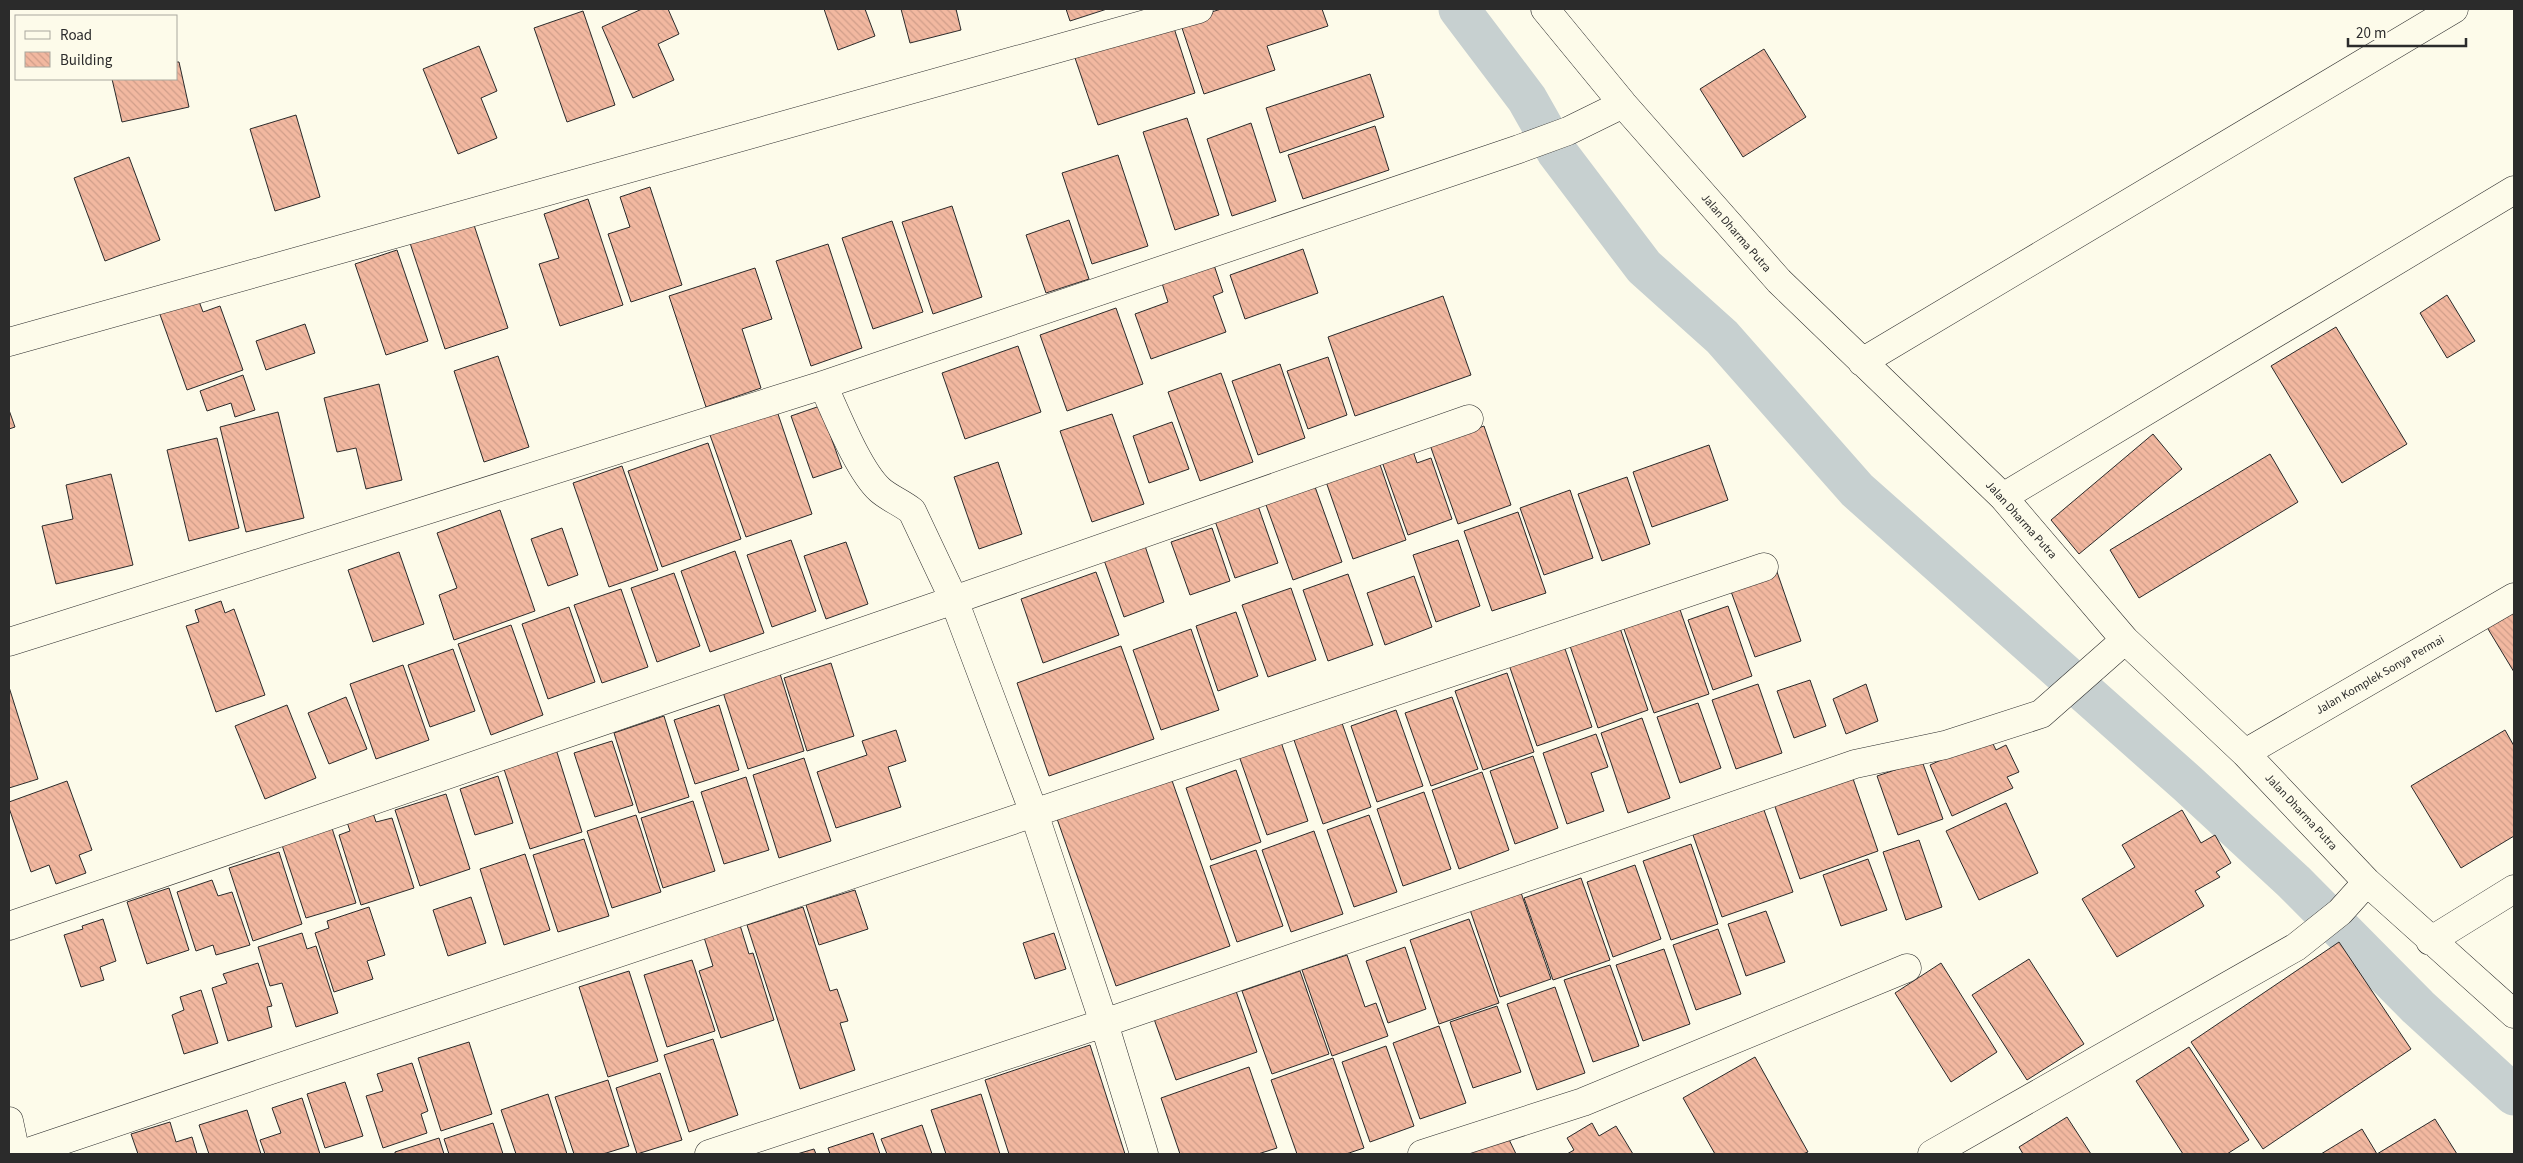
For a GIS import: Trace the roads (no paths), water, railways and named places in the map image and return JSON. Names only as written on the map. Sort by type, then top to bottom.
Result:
[{"type":"street","points":[[9,342],[1199,9]]},
{"type":"street","name":"Jalan Dharma Putra","points":[[1545,9],[1622,104],[1779,281],[2003,497],[2125,640],[2245,753],[2367,882],[2430,941],[2514,1014]]},
{"type":"street","points":[[1862,362],[2454,9]]},
{"type":"street","points":[[9,642],[823,385],[1519,149],[1568,131],[1622,104]]},
{"type":"street","points":[[2003,497],[2514,190]]},
{"type":"street","points":[[823,385],[862,466],[880,490],[900,501],[912,511],[954,600],[1034,813],[1104,1023],[1144,1154]]},
{"type":"street","points":[[9,926],[954,600],[1469,419]]},
{"type":"street","points":[[22,1154],[1764,567]]},
{"type":"street","name":"Jalan Komplek Sonya Permai","points":[[2245,753],[2514,596]]},
{"type":"street","points":[[709,1154],[1104,1023],[1855,764],[1945,745],[2041,714],[2125,640]]},
{"type":"street","points":[[1932,1154],[2296,947],[2340,912],[2367,882]]},
{"type":"street","points":[[2430,941],[2514,889]]},
{"type":"street","points":[[1422,1154],[1583,1102],[1908,968]]},
{"type":"street","points":[[9,1121],[16,1154]]},
{"type":"waterway","points":[[1459,9],[1527,99],[1557,152],[1644,267],[1722,337],[1857,490],[2188,784],[2294,882],[2418,1007],[2514,1095]]}]
